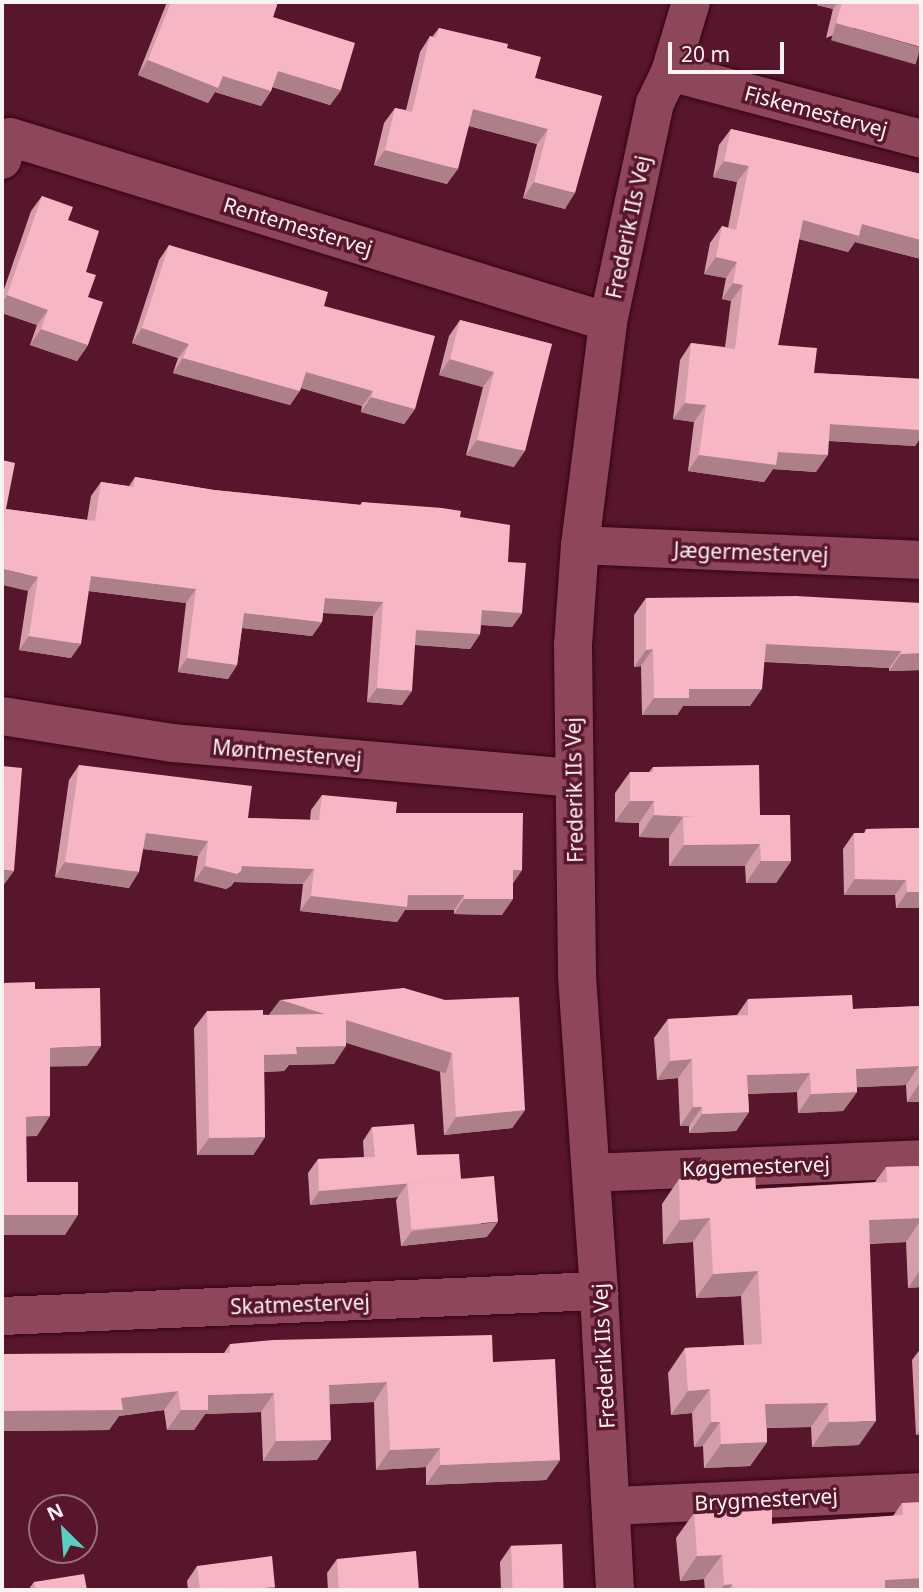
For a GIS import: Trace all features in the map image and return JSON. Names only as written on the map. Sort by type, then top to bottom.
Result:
[{"type":"street","name":"Frederik IIs Vej","points":[[615,1590],[599,1291],[577,973],[573,645],[580,545],[608,322],[655,103],[670,72],[691,2]]},
{"type":"street","name":"Fiskemestervej","points":[[670,72],[921,139]]},
{"type":"street","name":"Rentemestervej","points":[[2,160],[10,137],[608,322]]},
{"type":"street","name":"Jægermestervej","points":[[580,545],[921,560]]},
{"type":"street","name":"Møntmestervej","points":[[2,716],[173,743],[573,778]]},
{"type":"street","name":"Køgemestervej","points":[[591,1173],[921,1159]]},
{"type":"street","name":"Skatmestervej","points":[[2,1317],[599,1291]]},
{"type":"street","name":"Brygmestervej","points":[[612,1506],[921,1492]]},
{"type":"building","points":[[171,2],[278,2],[273,17],[355,43],[341,90],[278,71],[271,91],[223,76],[218,88],[148,60]]},
{"type":"building","points":[[842,2],[921,2],[921,47],[836,23]]},
{"type":"building","points":[[439,28],[508,44],[507,48],[541,57],[535,78],[602,96],[575,193],[534,182],[548,129],[473,109],[458,169],[385,150],[395,108],[412,112],[430,36],[436,38]]},
{"type":"building","points":[[731,129],[921,174],[921,240],[862,224],[859,236],[803,220],[778,345],[817,348],[814,373],[921,379],[921,430],[830,424],[828,455],[778,452],[776,465],[699,455],[706,405],[685,403],[691,343],[735,349],[743,285],[733,283],[737,262],[716,257],[722,226],[736,230],[749,166],[724,161]]},
{"type":"building","points":[[42,196],[73,207],[68,220],[99,231],[86,272],[96,275],[88,297],[103,302],[88,345],[41,329],[48,310],[7,295]]},
{"type":"building","points":[[169,245],[328,292],[324,306],[435,336],[415,409],[371,397],[373,391],[306,372],[300,391],[183,358],[189,344],[142,328]]},
{"type":"building","points":[[460,320],[552,344],[525,451],[477,440],[494,372],[450,359]]},
{"type":"building","points":[[2,460],[15,463],[6,509],[95,521],[101,482],[133,487],[135,477],[214,490],[362,505],[362,502],[442,508],[461,511],[460,517],[510,525],[508,562],[526,563],[522,613],[482,610],[480,634],[416,630],[412,691],[377,688],[383,602],[325,598],[322,622],[244,613],[237,665],[187,658],[196,589],[91,576],[81,644],[29,636],[38,577],[2,569]]},
{"type":"building","points":[[796,596],[921,603],[921,653],[901,654],[901,651],[766,644],[762,689],[689,689],[689,698],[654,698],[653,649],[646,650],[646,598]]},
{"type":"building","points":[[79,765],[252,786],[248,818],[319,820],[322,795],[397,802],[396,813],[523,813],[522,870],[513,870],[513,899],[464,899],[464,895],[408,895],[407,907],[311,896],[314,869],[242,866],[237,874],[205,866],[208,841],[146,833],[139,872],[65,862]]},
{"type":"building","points":[[759,765],[760,815],[790,815],[791,861],[761,861],[760,844],[684,845],[683,817],[696,817],[654,815],[654,801],[630,801],[630,772],[653,772],[653,767]]},
{"type":"building","points":[[2,766],[22,768],[14,871],[2,870]]},
{"type":"building","points":[[921,828],[921,892],[907,892],[906,880],[855,879],[854,833],[865,833],[866,829]]},
{"type":"building","points":[[35,982],[35,989],[100,988],[101,1046],[50,1048],[50,1116],[26,1117],[27,1182],[78,1182],[78,1215],[2,1215],[2,983]]},
{"type":"building","points":[[404,988],[445,1000],[519,997],[525,1110],[456,1117],[452,1053],[346,1020],[346,1046],[296,1047],[297,1054],[264,1055],[265,1137],[209,1138],[207,1011],[263,1010],[263,1015],[325,1014],[280,1000]]},
{"type":"building","points":[[852,995],[853,1009],[921,1006],[921,1083],[919,1066],[856,1069],[857,1092],[811,1094],[810,1073],[747,1075],[749,1112],[702,1114],[702,1107],[693,1107],[692,1059],[670,1061],[668,1019],[748,1015],[748,999]]},
{"type":"building","points":[[414,1124],[417,1155],[459,1154],[461,1179],[319,1191],[318,1159],[375,1157],[372,1127]]},
{"type":"building","points":[[921,1166],[921,1218],[869,1220],[876,1421],[829,1422],[828,1403],[765,1404],[767,1442],[721,1444],[720,1422],[711,1422],[710,1389],[688,1391],[685,1348],[762,1344],[758,1271],[713,1274],[710,1218],[680,1220],[679,1179],[755,1174],[756,1189],[887,1182],[886,1167]]},
{"type":"building","points":[[494,1176],[498,1222],[411,1229],[407,1184]]},
{"type":"building","points":[[492,1335],[493,1362],[555,1359],[560,1460],[440,1465],[440,1448],[390,1450],[387,1382],[329,1385],[331,1440],[276,1441],[274,1393],[208,1395],[208,1410],[181,1410],[178,1391],[121,1398],[123,1410],[2,1411],[2,1354],[230,1353],[230,1344],[273,1340]]},
{"type":"building","points":[[921,1502],[921,1578],[885,1580],[885,1590],[733,1590],[732,1584],[724,1585],[722,1555],[697,1556],[694,1513],[772,1509],[772,1524],[903,1515],[902,1503]]},
{"type":"building","points":[[562,1544],[564,1590],[513,1590],[511,1546]]},
{"type":"building","points":[[416,1551],[419,1590],[339,1590],[337,1559]]},
{"type":"building","points":[[272,1556],[275,1587],[254,1590],[200,1590],[197,1566]]},
{"type":"building","points":[[84,1574],[87,1590],[36,1590],[34,1582]]}]
